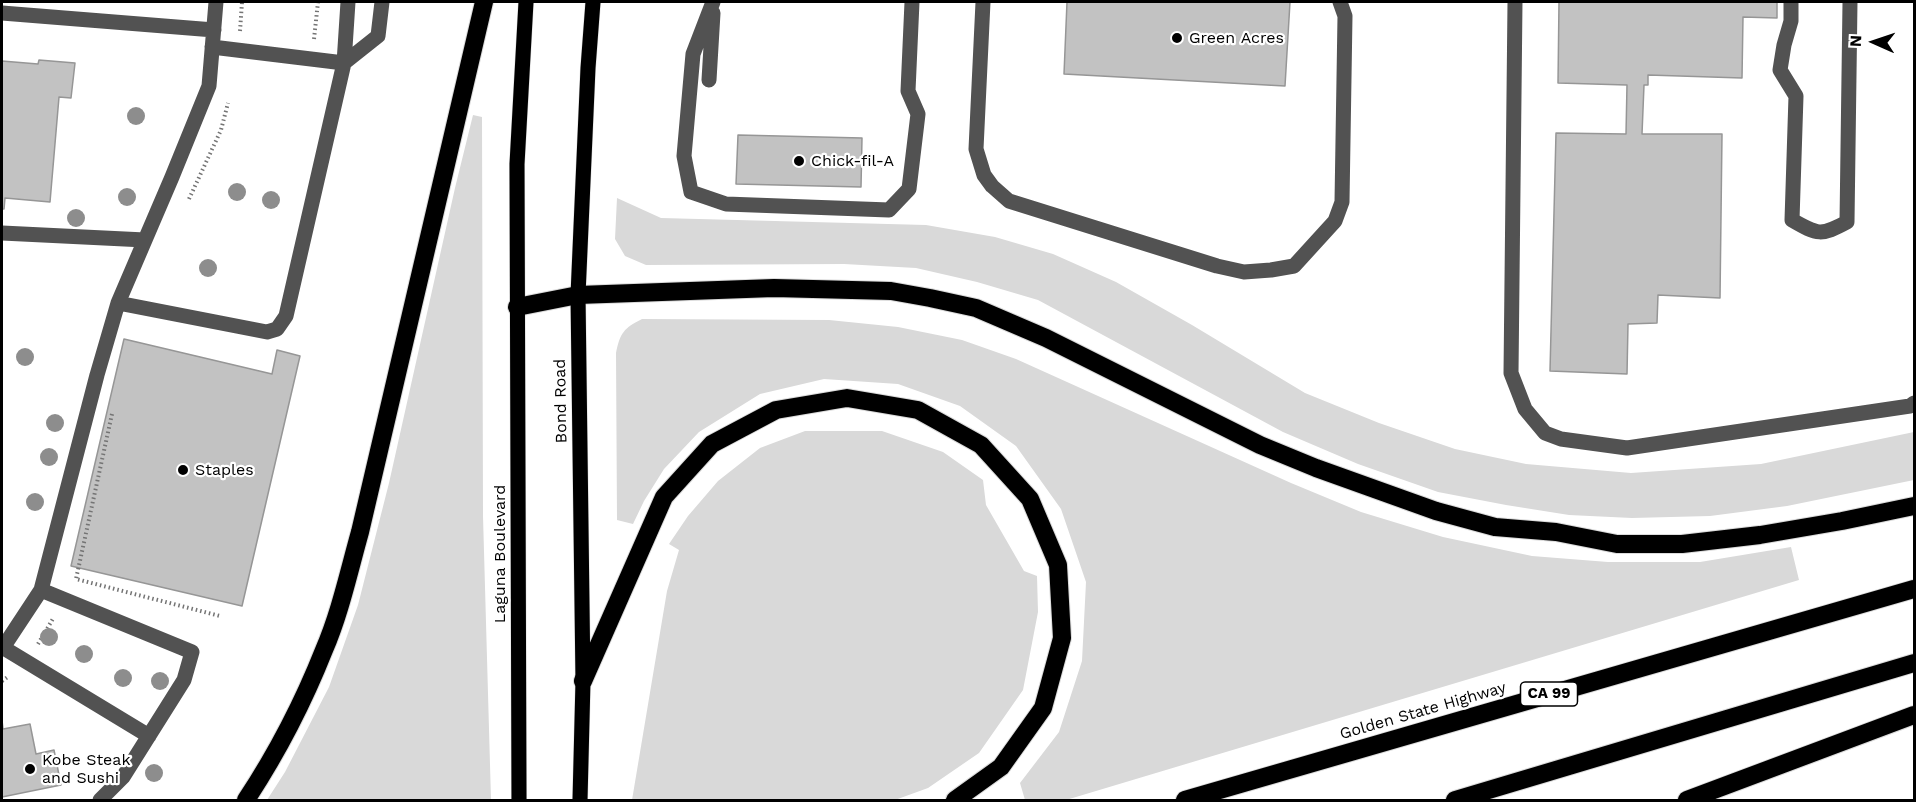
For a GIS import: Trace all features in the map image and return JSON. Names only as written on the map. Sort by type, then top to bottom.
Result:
[{"type":"highway","points":[[246,801],[300,708],[325,648],[344,589],[360,532],[484,2]]},
{"type":"highway","points":[[517,307],[578,295],[774,288],[879,291],[930,298],[976,308],[1046,338],[1260,445],[1436,512],[1495,527],[1557,532],[1617,544],[1682,544],[1760,536],[1914,506]]},
{"type":"highway","points":[[583,681],[663,497],[712,444],[776,410],[847,398],[918,410],[981,445],[1030,499],[1058,565],[1062,638],[1043,708],[1001,767],[955,801]]},
{"type":"highway","name":"Golden State Highway","points":[[1185,801],[1914,589]]},
{"type":"highway","points":[[1455,801],[1914,663]]},
{"type":"highway","points":[[1687,801],[1914,715]]},
{"type":"main road","points":[[517,307],[516,165],[526,2]]},
{"type":"main road","name":"Bond Road","points":[[580,801],[583,681],[578,295],[593,2]]},
{"type":"main road","name":"Laguna Boulevard","points":[[517,307],[519,801]]},
{"type":"lane","points":[[149,736],[2,648],[41,590],[96,375],[118,303],[209,86],[216,2]]},
{"type":"lane","points":[[118,303],[267,332],[277,329],[286,316],[344,63],[348,2]]},
{"type":"lane","points":[[212,47],[344,63],[378,36],[382,2]]},
{"type":"lane","points":[[710,80],[713,2]]},
{"type":"lane","points":[[713,2],[693,54],[684,156],[691,192],[726,204],[889,210],[909,189],[918,114],[908,91],[912,2]]},
{"type":"lane","points":[[983,2],[976,148],[984,175],[992,186],[1009,201],[1244,272],[1294,266],[1335,221],[1342,202],[1345,16],[1340,2]]},
{"type":"lane","points":[[1515,2],[1511,373],[1525,409],[1545,433],[1561,440],[1627,448],[1910,406],[1914,403]]},
{"type":"lane","points":[[1791,2],[1791,21],[1780,70],[1796,96],[1792,220],[1810,230],[1827,233],[1847,222],[1850,2]]},
{"type":"lane","points":[[2,13],[214,30]]},
{"type":"lane","points":[[2,233],[145,240]]},
{"type":"lane","points":[[41,590],[192,652],[184,680],[123,777],[100,801]]},
{"type":"path","points":[[238,50],[242,2]]},
{"type":"path","points":[[188,202],[222,130],[229,98]]},
{"type":"path","points":[[114,406],[76,579],[220,616]]},
{"type":"path","points":[[2,681],[34,649],[58,610],[93,583]]},
{"type":"shaded area","points":[[473,115],[482,117],[483,516],[491,800],[267,800],[285,772],[329,687],[358,605],[389,483]]},
{"type":"shaded area","points":[[617,198],[661,218],[926,225],[995,237],[1053,254],[1116,282],[1305,393],[1379,423],[1455,449],[1526,464],[1631,473],[1761,464],[1914,432],[1914,480],[1787,506],[1710,516],[1632,518],[1569,515],[1438,492],[1358,464],[1283,432],[1038,300],[977,282],[916,268],[844,264],[646,265],[625,256],[615,239]]},
{"type":"shaded area","points":[[642,319],[829,320],[898,327],[962,340],[1016,359],[1291,483],[1361,512],[1443,537],[1532,556],[1608,562],[1700,562],[1791,547],[1799,580],[1066,800],[1025,800],[1020,783],[1059,732],[1082,661],[1086,582],[1061,509],[1016,446],[960,406],[898,384],[824,379],[760,394],[699,432],[664,469],[633,524],[617,520],[616,353],[624,332]]},
{"type":"shaded area","points":[[805,431],[882,431],[943,452],[983,480],[986,505],[1024,571],[1037,576],[1038,612],[1023,690],[979,753],[928,788],[895,800],[632,800],[667,591],[679,550],[669,544],[688,516],[718,481],[760,448]]},
{"type":"building","name":"Green Acres","points":[[1067,2],[1290,2],[1285,86],[1064,74]]},
{"type":"building","points":[[1559,2],[1777,2],[1777,18],[1743,17],[1742,78],[1648,75],[1648,85],[1644,85],[1642,134],[1722,134],[1720,298],[1658,295],[1657,323],[1628,324],[1627,374],[1550,371],[1556,133],[1626,134],[1627,85],[1558,83]]},
{"type":"building","points":[[39,60],[75,63],[71,98],[59,97],[50,202],[5,198],[4,209],[2,209],[2,61],[38,64]]},
{"type":"building","name":"Chick-fil-A","points":[[738,135],[862,138],[861,187],[736,184]]},
{"type":"building","name":"Staples","points":[[124,339],[272,374],[277,350],[300,356],[242,606],[71,566]]},
{"type":"building","name":"Kobe Steak and Sushi","points":[[2,720],[3,729],[30,724],[36,754],[54,750],[61,785],[2,797]]},
{"type":"place","name":"Green Acres","points":[[1177,38]]},
{"type":"place","name":"Chick-fil-A","points":[[799,161]]},
{"type":"place","name":"Staples","points":[[183,470]]},
{"type":"place","name":"Kobe Steak and Sushi","points":[[30,769]]}]
